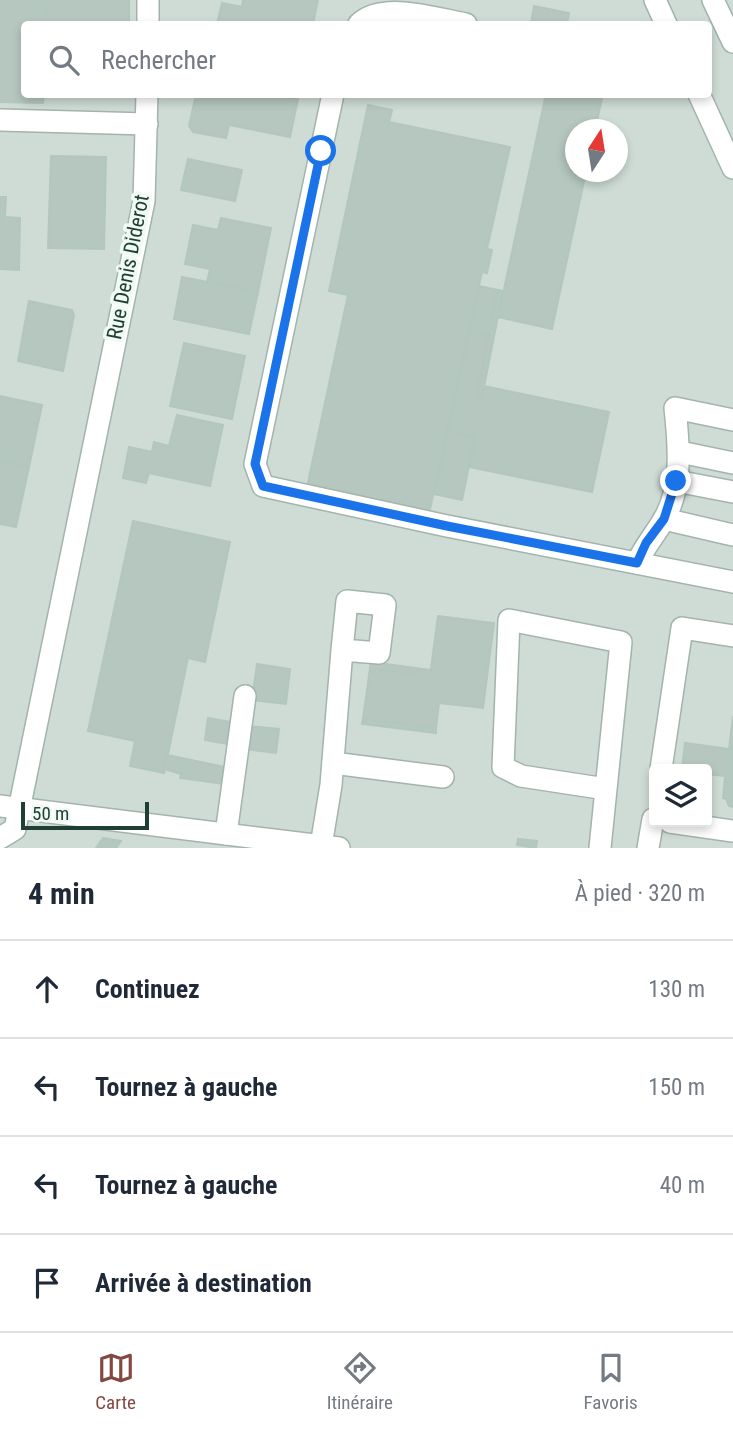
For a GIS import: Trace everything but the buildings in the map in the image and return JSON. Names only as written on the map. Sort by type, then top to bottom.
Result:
[{"type":"lane","points":[[148,0],[148,21]]},
{"type":"lane","points":[[654,0],[664,21]]},
{"type":"lane","points":[[713,0],[733,42]]},
{"type":"lane","points":[[363,21],[386,13],[411,13],[451,21]]},
{"type":"lane","name":"Rue Denis Diderot","points":[[0,838],[15,829],[9,807],[144,201],[147,98]]},
{"type":"lane","points":[[332,98],[255,464],[263,486],[447,526],[733,582]]},
{"type":"lane","points":[[701,98],[733,168]]},
{"type":"lane","points":[[0,120],[146,124]]},
{"type":"lane","points":[[637,563],[646,543],[664,519],[676,481],[680,452],[676,408],[733,420]]},
{"type":"lane","points":[[680,452],[733,463]]},
{"type":"lane","points":[[700,486],[708,470],[705,457]]},
{"type":"lane","points":[[676,481],[733,492]]},
{"type":"lane","points":[[664,519],[733,535]]},
{"type":"lane","points":[[600,848],[621,642],[509,620],[503,767],[521,776],[606,789]]},
{"type":"lane","points":[[662,764],[682,628],[733,636]]},
{"type":"lane","points":[[9,807],[204,840],[238,839],[330,847],[333,763],[342,650]]},
{"type":"lane","points":[[238,839],[245,696]]},
{"type":"lane","points":[[333,763],[443,777]]},
{"type":"lane","points":[[648,848],[655,827]]},
{"type":"lane","points":[[710,827],[733,831]]},
{"type":"shaded area","points":[[0,0],[733,0],[733,848],[0,848]]},
{"type":"route","points":[[321,151],[255,464],[263,486],[637,563],[646,543],[664,519],[676,481]]}]
